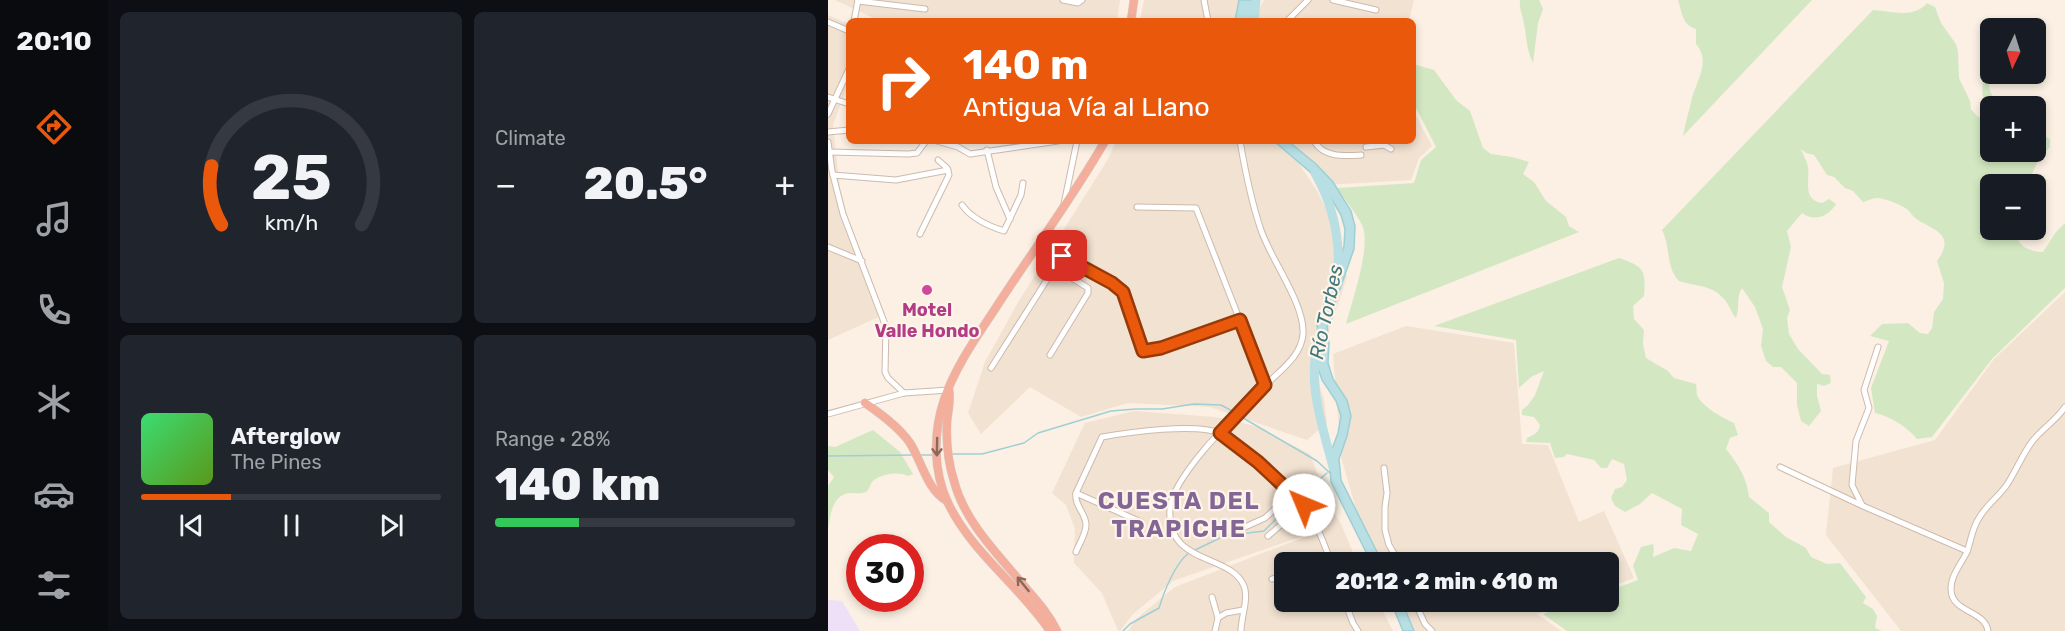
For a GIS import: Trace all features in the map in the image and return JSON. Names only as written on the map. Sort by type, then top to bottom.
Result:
[{"type":"highway","points":[[1131,18],[1133,0]]},
{"type":"highway","points":[[1050,631],[982,553],[947,501],[936,452],[940,413],[960,364],[1086,174],[1103,144]]},
{"type":"highway","points":[[949,390],[951,400],[947,420],[947,445],[954,482],[966,510],[984,538],[1043,608],[1057,631]]},
{"type":"highway","points":[[865,403],[903,434],[919,459],[933,489],[939,497],[947,501]]},
{"type":"street","points":[[855,18],[858,0],[925,9]]},
{"type":"street","points":[[1062,0],[1078,3],[1082,0]]},
{"type":"street","points":[[1204,0],[1207,18]]},
{"type":"street","points":[[1292,18],[1308,0]]},
{"type":"street","points":[[1333,0],[1376,10]]},
{"type":"street","points":[[828,22],[846,30]]},
{"type":"street","points":[[828,114],[846,81]]},
{"type":"street","points":[[828,97],[846,103]]},
{"type":"street","points":[[828,132],[846,130]]},
{"type":"street","points":[[828,142],[833,175],[843,213],[886,327],[885,372],[888,378],[904,393]]},
{"type":"street","points":[[830,152],[908,154],[919,151],[924,144]]},
{"type":"street","points":[[948,144],[970,154],[1042,144]]},
{"type":"street","points":[[1064,206],[1076,144]]},
{"type":"street","points":[[1241,144],[1261,229],[1274,261],[1292,294],[1303,326],[1302,341],[1297,352],[1283,370],[1265,385],[1192,465],[1171,502],[1170,521],[1178,540],[1188,550],[1237,577],[1244,587],[1241,631]]},
{"type":"street","points":[[1316,144],[1318,148],[1336,156],[1361,155]]},
{"type":"street","points":[[1365,147],[1379,144]]},
{"type":"street","points":[[1385,144],[1391,149]]},
{"type":"street","points":[[987,150],[996,187],[1010,219]]},
{"type":"street","points":[[920,234],[948,177],[948,170],[938,160]]},
{"type":"street","points":[[833,175],[896,180],[948,170]]},
{"type":"street","points":[[962,205],[968,213],[1004,231],[1022,195],[1023,183]]},
{"type":"street","points":[[1137,207],[1196,208],[1265,385]]},
{"type":"street","points":[[828,247],[862,261]]},
{"type":"street","points":[[991,368],[1062,256],[1112,283],[1123,292],[1143,351],[1161,348],[1240,320]]},
{"type":"street","points":[[1050,355],[1088,293],[1088,288],[1054,267]]},
{"type":"street","points":[[1863,506],[1852,485],[1856,441],[1869,408],[1864,390],[1878,347]]},
{"type":"street","points":[[828,414],[904,393],[949,390]]},
{"type":"street","points":[[1988,631],[1984,621],[1958,606],[1951,590],[1956,570],[1967,550],[1978,518],[2007,485],[2031,442],[2044,428],[2057,419],[2065,407]]},
{"type":"street","points":[[1076,552],[1087,528],[1084,516],[1075,499],[1076,494],[1102,437],[1158,430],[1198,430],[1220,433],[1258,462],[1304,505],[1328,552]]},
{"type":"street","points":[[1780,467],[1863,506],[1967,550]]},
{"type":"street","points":[[1384,468],[1387,493],[1384,507],[1385,530],[1393,552]]},
{"type":"street","points":[[1076,494],[1141,522]]},
{"type":"street","points":[[1236,531],[1265,518],[1292,494]]},
{"type":"street","points":[[1268,536],[1304,505]]},
{"type":"street","points":[[1212,597],[1218,618],[1215,631]]},
{"type":"street","points":[[1218,618],[1226,612],[1243,610]]},
{"type":"street","points":[[1349,612],[1358,631]]},
{"type":"street","points":[[1420,612],[1431,631]]},
{"type":"shaded area","points":[[835,0],[1120,0],[1117,18],[874,18]]},
{"type":"shaded area","points":[[1144,0],[1245,0],[1246,18],[1141,18]]},
{"type":"shaded area","points":[[1264,0],[1414,0],[1410,18],[1255,17]]},
{"type":"shaded area","points":[[828,15],[846,23],[846,89],[833,125],[840,189],[849,221],[885,314],[828,340]]},
{"type":"shaded area","points":[[1416,116],[1432,146],[1419,158],[1411,180],[1325,185],[1293,144],[1416,144]]},
{"type":"shaded area","points":[[1115,144],[1286,144],[1317,191],[1332,221],[1347,277],[1315,373],[1324,399],[1327,423],[1307,440],[1210,407],[1128,403],[1081,417],[1030,387],[981,434],[968,413],[985,362],[1017,304],[1108,159]]},
{"type":"shaded area","points":[[2065,292],[2065,631],[1901,631],[1826,535],[1833,468],[1935,440],[1994,359]]},
{"type":"shaded area","points":[[1406,326],[1514,343],[1522,444],[1548,445],[1579,522],[1604,511],[1634,578],[1619,584],[1619,552],[1375,552],[1359,519],[1341,457],[1333,354]]},
{"type":"shaded area","points":[[1134,411],[1215,417],[1265,429],[1268,433],[1310,454],[1328,503],[1341,524],[1353,552],[1274,552],[1274,612],[1383,612],[1393,631],[1128,631],[1136,619],[1175,587],[1338,524],[1173,581],[1132,615],[1118,631],[1102,593],[1074,563],[1075,529],[1066,505],[1052,493],[1085,423]]},
{"type":"shaded area","points":[[828,600],[842,601],[846,612],[849,612],[860,631],[828,631]]},
{"type":"shaded area","points":[[1402,612],[1542,612],[1537,614],[1561,631],[1407,631]]},
{"type":"green space","points":[[1520,0],[1539,0],[1543,9],[1538,23],[1533,63],[1528,48]]},
{"type":"green space","points":[[1678,0],[1812,0],[1683,136],[1703,64],[1696,44],[1696,29],[1685,21]]},
{"type":"green space","points":[[1927,3],[1935,7],[1941,23],[1956,44],[1959,78],[1970,101],[1971,109],[1980,117],[1980,162],[2037,162],[2032,174],[1980,174],[1980,240],[2018,240],[2024,247],[2043,252],[2065,223],[2065,288],[1992,359],[1932,437],[1917,439],[1898,423],[1875,413],[1871,388],[1889,341],[1870,336],[1882,324],[1908,323],[1920,333],[1928,334],[1932,328],[1934,312],[1943,299],[1944,283],[1937,261],[1945,244],[1943,238],[1897,204],[1877,198],[1863,202],[1853,191],[1845,188],[1834,177],[1827,175],[1814,155],[1801,149],[1807,164],[1809,194],[1816,201],[1822,203],[1829,199],[1836,204],[1820,217],[1811,217],[1802,213],[1787,231],[1791,247],[1782,287],[1790,310],[1787,318],[1789,334],[1798,349],[1822,374],[1830,375],[1831,383],[1824,386],[1817,384],[1821,411],[1809,426],[1801,421],[1797,405],[1797,383],[1781,367],[1773,367],[1766,361],[1761,346],[1763,329],[1755,307],[1742,288],[1736,318],[1719,294],[1708,288],[1679,281],[1670,263],[1662,230],[1873,10],[1909,13],[1922,8]]},
{"type":"green space","points":[[1416,65],[1434,70],[1456,100],[1470,111],[1483,148],[1491,154],[1529,162],[1523,174],[1534,182],[1546,201],[1566,217],[1569,226],[1579,232],[1346,324],[1365,244],[1361,223],[1337,188],[1414,183],[1421,160],[1436,147],[1416,108]]},
{"type":"green space","points":[[1982,84],[1988,84],[1992,96],[1983,96]]},
{"type":"green space","points":[[2046,137],[2050,139],[2050,147],[2046,151]]},
{"type":"green space","points":[[1619,258],[1634,264],[1644,274],[1644,296],[1633,306],[1634,319],[1644,330],[1643,344],[1646,358],[1668,371],[1674,378],[1696,384],[1697,395],[1703,404],[1734,423],[1738,435],[1730,438],[1726,449],[1741,472],[1749,497],[1769,513],[1769,522],[1786,537],[1806,548],[1811,557],[1827,564],[1840,563],[1866,597],[1863,603],[1873,609],[1877,616],[1875,628],[1882,631],[1567,631],[1543,614],[1549,612],[1619,612],[1619,587],[1638,580],[1633,566],[1641,547],[1653,544],[1653,557],[1674,548],[1691,551],[1698,534],[1681,525],[1682,509],[1652,493],[1640,504],[1625,512],[1615,506],[1611,498],[1615,489],[1622,487],[1627,480],[1624,464],[1612,459],[1607,468],[1601,468],[1594,460],[1567,454],[1564,457],[1555,458],[1550,443],[1526,442],[1527,438],[1537,432],[1540,425],[1534,417],[1522,415],[1522,410],[1535,395],[1544,371],[1531,377],[1519,388],[1516,340],[1434,326]]},
{"type":"green space","points":[[873,430],[900,452],[913,474],[908,476],[895,473],[882,476],[873,481],[866,492],[844,494],[833,506],[828,529],[828,486],[834,477],[828,470],[828,446],[835,447]]},
{"type":"water","points":[[1239,0],[1257,0],[1250,18],[1236,18]]},
{"type":"water","points":[[1277,144],[1292,144],[1316,164],[1333,182],[1351,211],[1355,226],[1354,249],[1327,326],[1328,363],[1333,379],[1347,400],[1351,416],[1339,459],[1341,480],[1377,552],[1366,552],[1331,482],[1329,457],[1338,433],[1341,416],[1336,401],[1322,380],[1317,365],[1319,344],[1317,324],[1344,246],[1345,229],[1341,215],[1325,188]]},
{"type":"water","points":[[1395,612],[1406,612],[1414,631],[1403,631]]},
{"type":"waterway","name":"Río Torbes","points":[[1254,18],[1256,0]]},
{"type":"waterway","name":"Río Torbes","points":[[1315,173],[1334,221],[1338,246],[1338,272]]},
{"type":"waterway","name":"Río Torbes","points":[[1321,331],[1314,366],[1316,399],[1333,467]]},
{"type":"waterway","points":[[952,454],[982,454],[1024,443],[1038,433],[1111,411],[1162,409],[1194,404],[1221,405],[1234,412]]},
{"type":"waterway","points":[[1238,415],[1317,461],[1330,473]]},
{"type":"waterway","points":[[828,456],[914,455]]},
{"type":"waterway","points":[[919,455],[932,455]]},
{"type":"waterway","points":[[1299,497],[1327,473]]},
{"type":"waterway","points":[[1193,551],[1224,536],[1264,531],[1295,500]]},
{"type":"waterway","points":[[1123,631],[1130,624],[1159,608],[1175,571],[1189,553]]},
{"type":"place","name":"Motel Valle Hondo","points":[[927,290]]},
{"type":"district","name":"CUESTA DEL TRAPICHE","points":[[1179,515]]},
{"type":"route","points":[[1062,256],[1112,283],[1123,292],[1143,351],[1161,348],[1240,320],[1265,385],[1220,433],[1278,479],[1304,505]]}]
